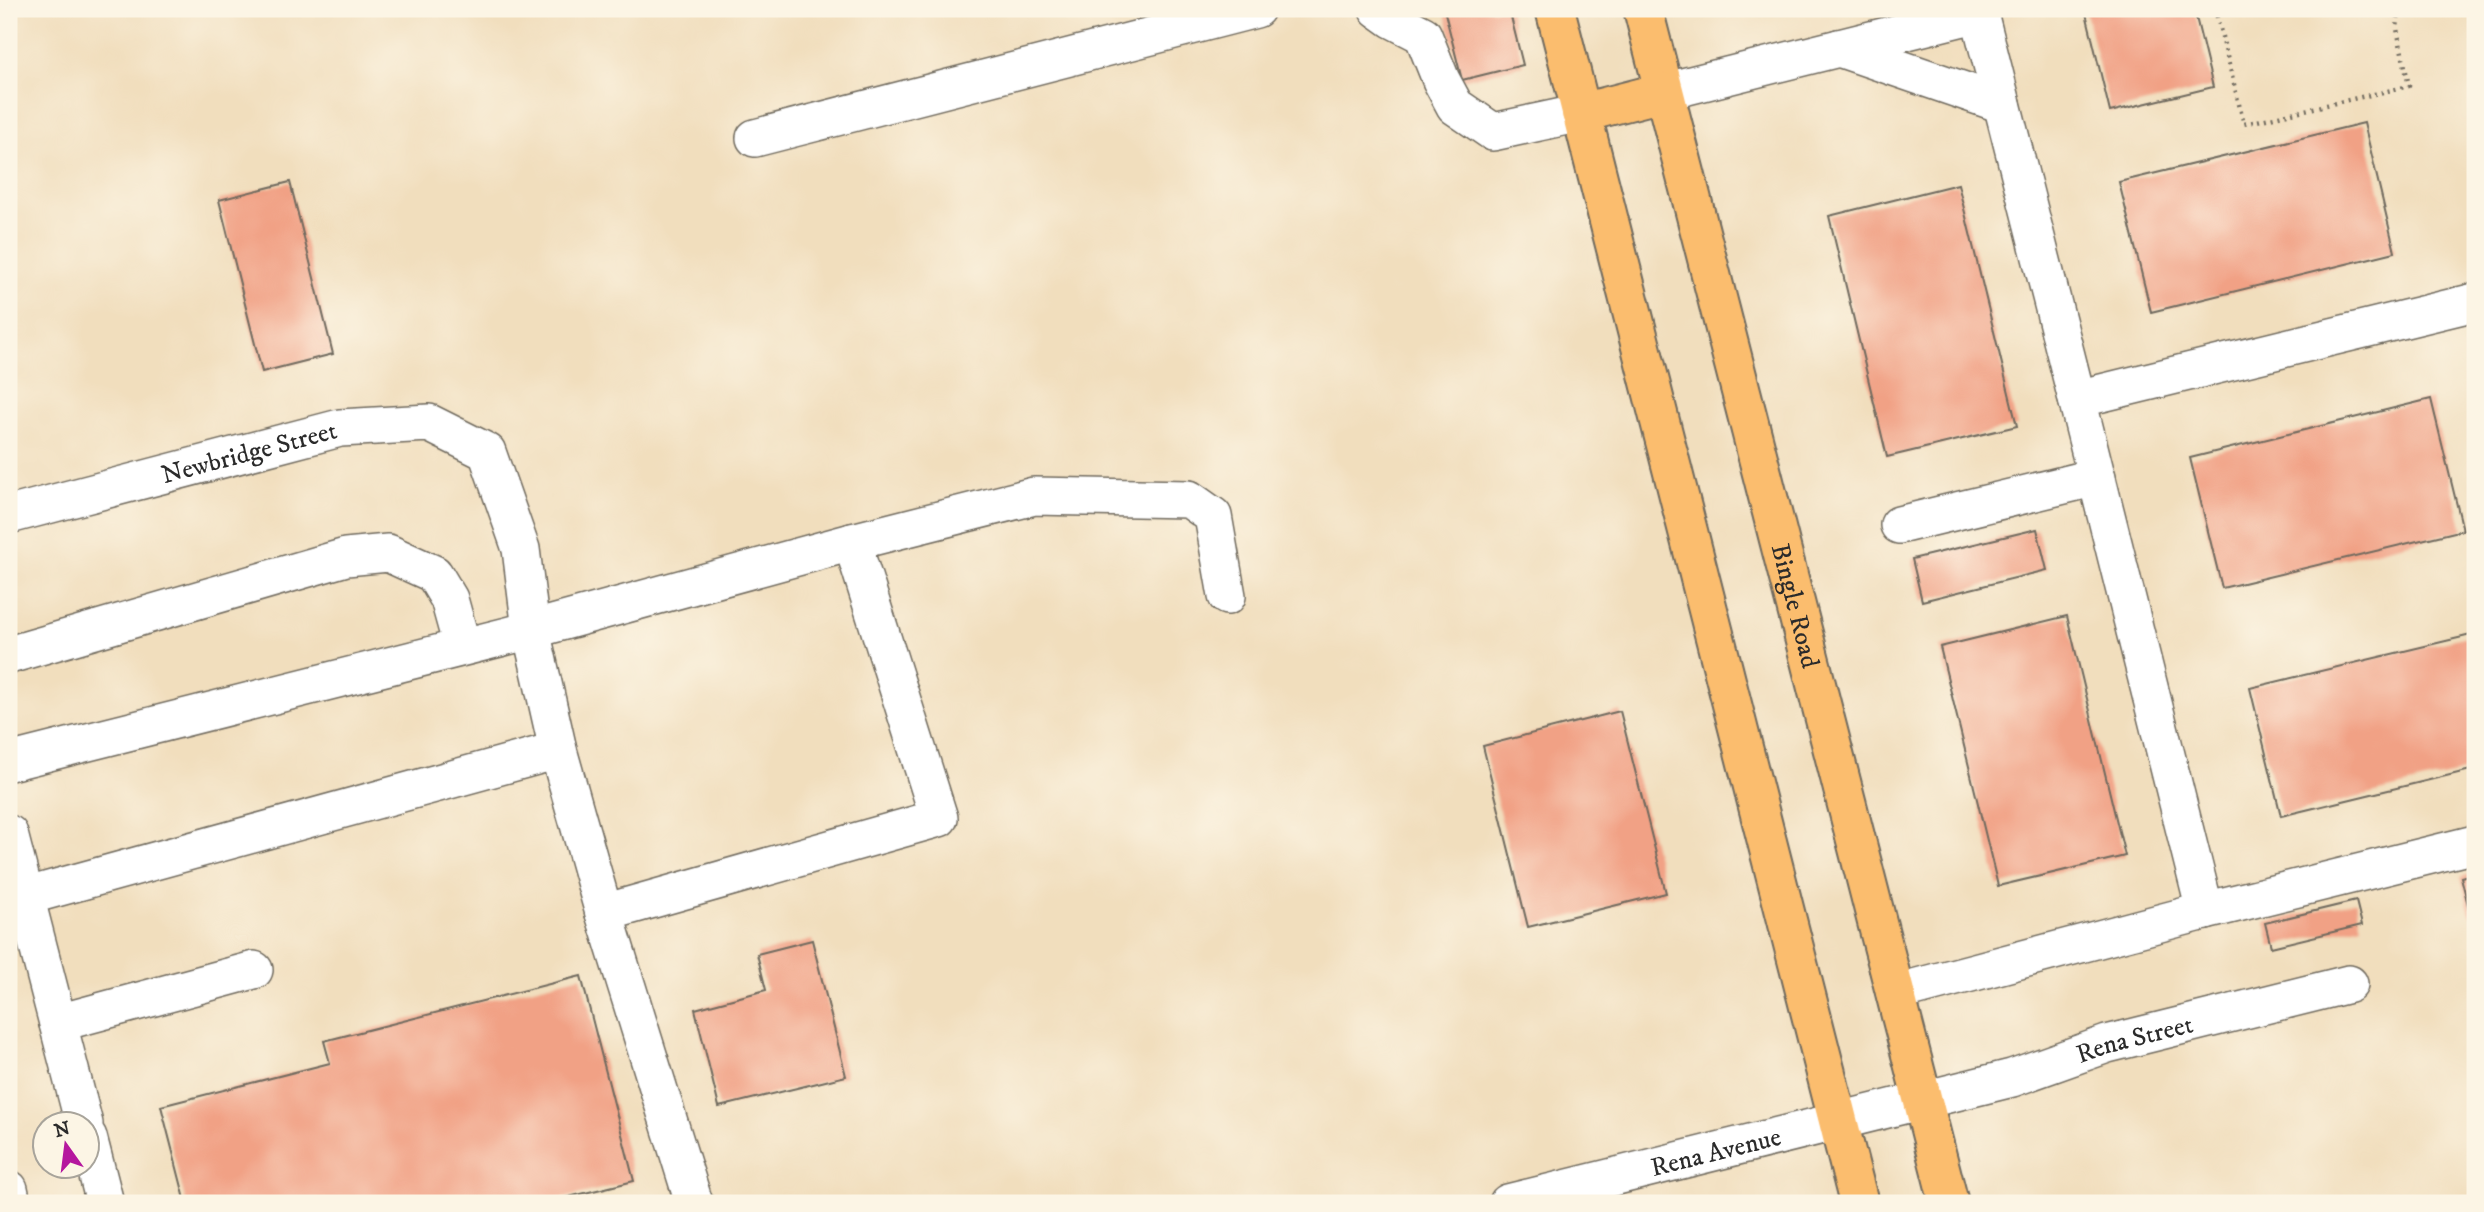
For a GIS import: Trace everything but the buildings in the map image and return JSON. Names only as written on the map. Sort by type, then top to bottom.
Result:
[{"type":"main road","points":[[1555,9],[1859,1203]]},
{"type":"main road","name":"Bingle Road","points":[[1643,9],[1949,1203]]},
{"type":"main road","points":[[1581,113],[1663,92]]},
{"type":"street","points":[[755,138],[1256,9]]},
{"type":"street","points":[[1378,9],[1423,35],[1454,106],[1493,132],[1581,113]]},
{"type":"street","points":[[1663,92],[1979,11],[2205,911]]},
{"type":"street","points":[[1839,48],[2002,104]]},
{"type":"street","points":[[2077,399],[2475,302]]},
{"type":"street","name":"Newbridge Street","points":[[9,515],[340,428],[429,423],[487,452],[521,549],[531,630]]},
{"type":"street","points":[[1899,525],[2097,478]]},
{"type":"street","points":[[9,762],[531,630],[852,542],[1034,496],[1189,499],[1213,516],[1227,596]]},
{"type":"street","points":[[604,914],[939,818],[852,542]]},
{"type":"street","points":[[9,654],[346,557],[388,553],[433,574],[449,599],[462,646]]},
{"type":"street","points":[[531,630],[558,750],[604,914],[694,1203]]},
{"type":"street","points":[[17,899],[558,750]]},
{"type":"street","points":[[9,834],[17,899],[58,1023],[80,1110]]},
{"type":"street","points":[[1895,993],[2205,911],[2475,844]]},
{"type":"street","points":[[58,1023],[254,970]]},
{"type":"street","name":"Rena Street","points":[[1923,1099],[2012,1078],[2106,1044],[2349,984]]},
{"type":"street","name":"Rena Avenue","points":[[1508,1203],[1923,1099]]},
{"type":"street","points":[[99,1180],[105,1203]]},
{"type":"street","points":[[9,1189],[12,1203]]},
{"type":"path","points":[[2214,9],[2244,124],[2409,86],[2398,29],[2399,9]]}]
